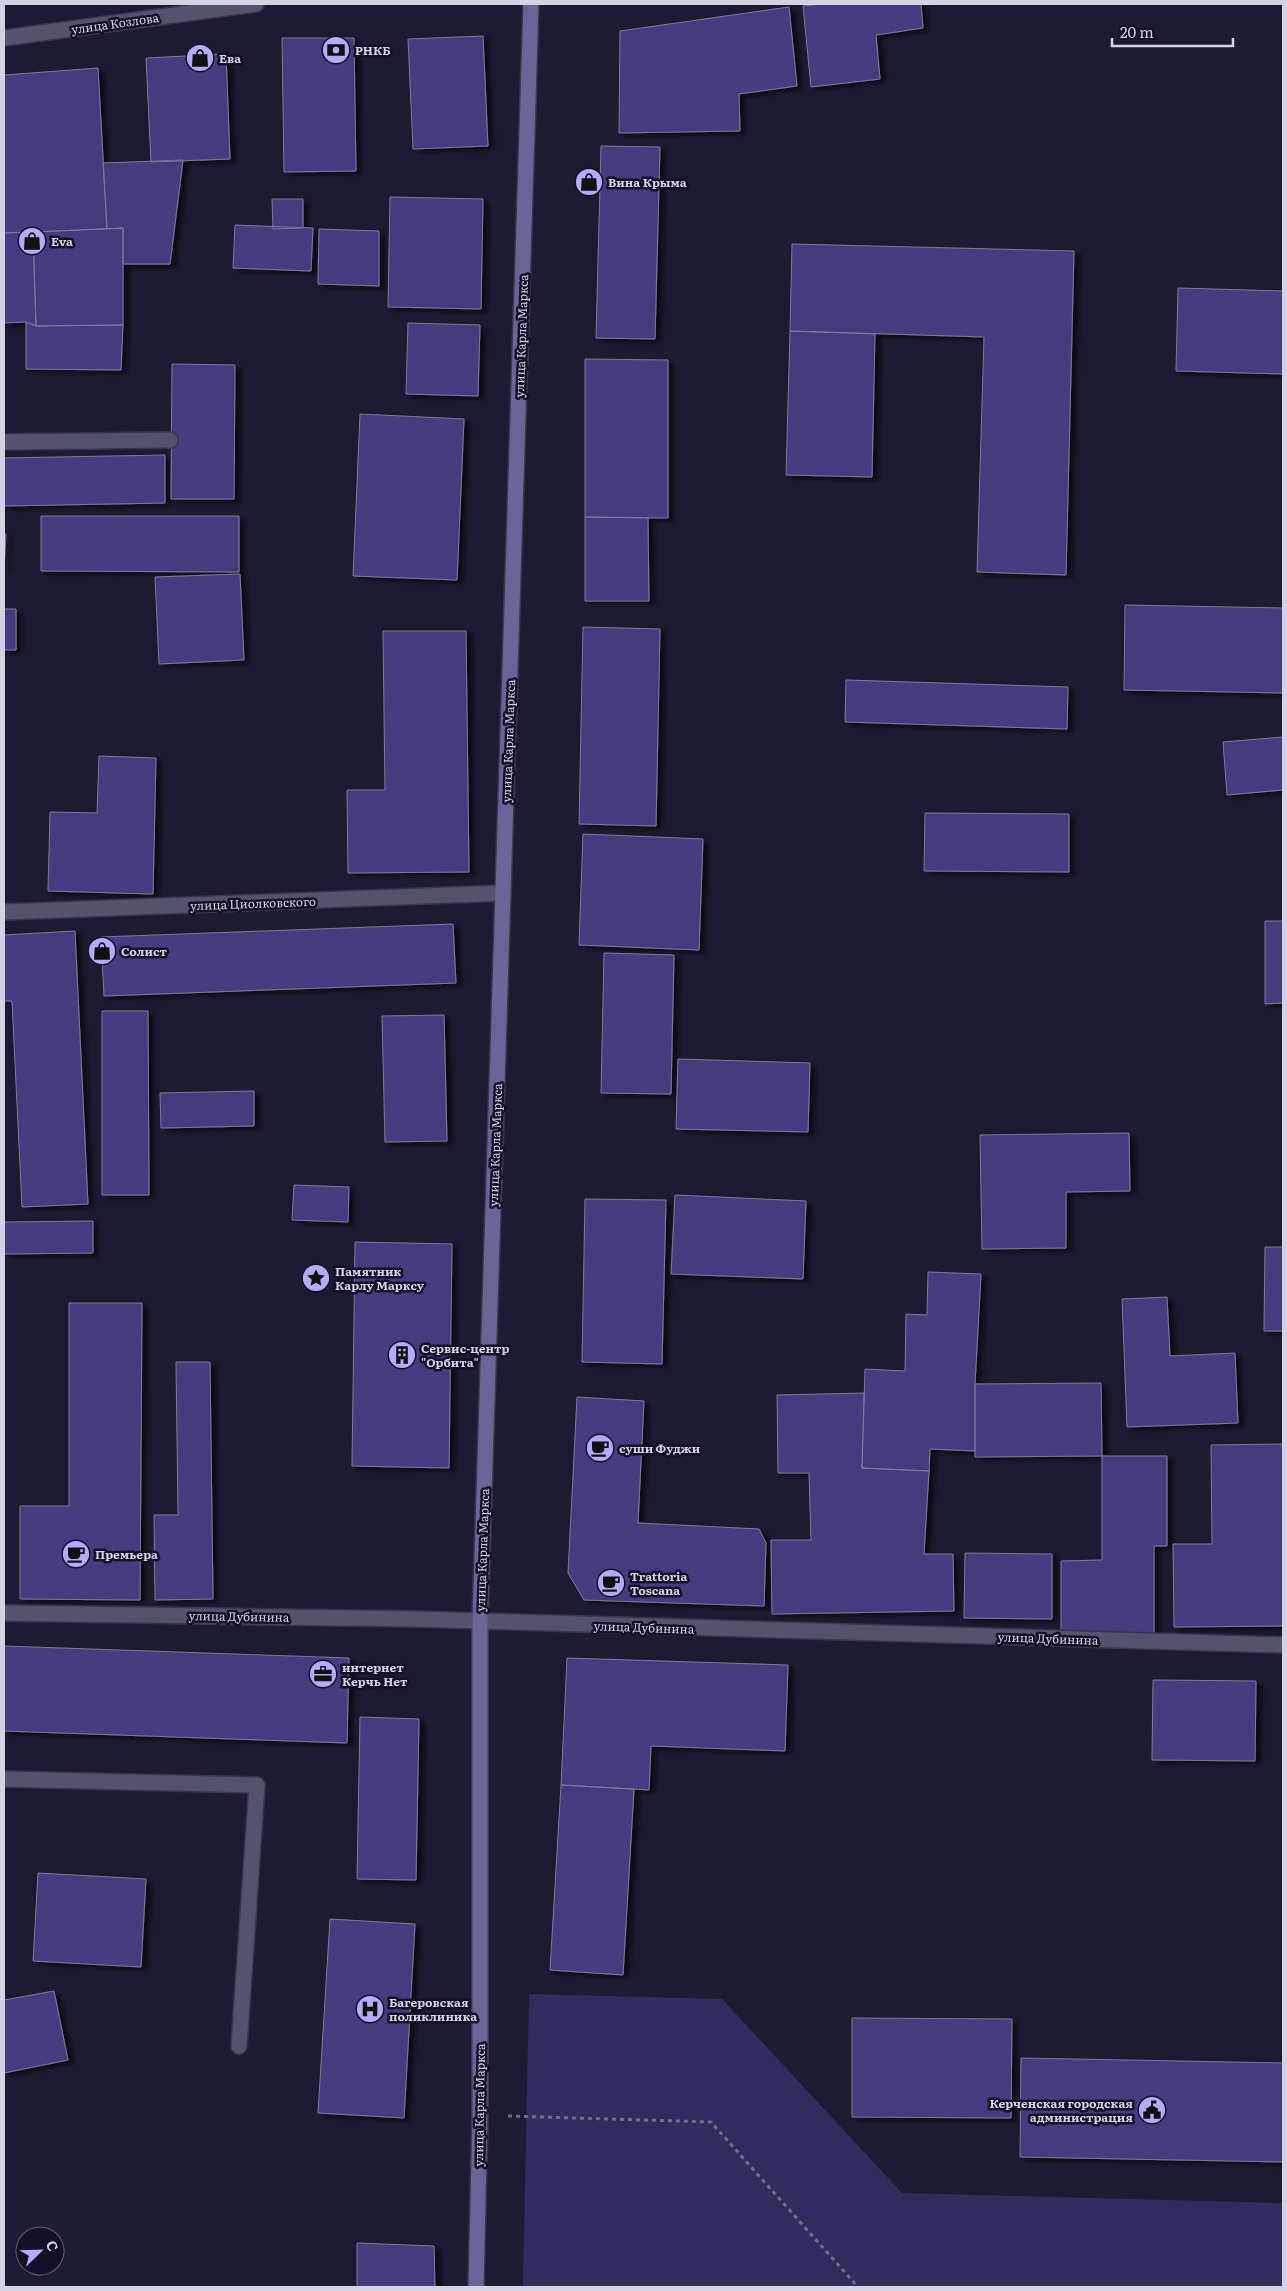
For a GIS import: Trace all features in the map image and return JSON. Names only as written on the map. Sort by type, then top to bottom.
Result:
[{"type":"main road","name":"улица Карла Маркса","points":[[476,2287],[480,2116],[480,1622],[531,4]]},
{"type":"street","name":"улица Козлова","points":[[4,38],[256,4]]},
{"type":"street","points":[[4,442],[170,440]]},
{"type":"street","name":"улица Циолковского","points":[[4,912],[503,893]]},
{"type":"street","name":"улица Дубинина","points":[[4,1613],[480,1622],[1283,1645]]},
{"type":"street","points":[[4,1778],[258,1785],[239,2046]]},
{"type":"path","points":[[480,2116],[711,2122],[858,2287]]},
{"type":"shaded area","points":[[529,1994],[722,1999],[902,2193],[1283,2203],[1283,2287],[523,2287]]},
{"type":"building","points":[[823,4],[921,4],[923,28],[876,35],[880,79],[811,87],[803,6]]},
{"type":"building","points":[[789,7],[797,86],[739,94],[740,131],[619,133],[620,31]]},
{"type":"building","points":[[483,36],[488,146],[413,149],[408,39]]},
{"type":"building","points":[[282,38],[354,38],[356,171],[284,172]]},
{"type":"building","points":[[226,54],[230,159],[151,162],[146,58]]},
{"type":"building","points":[[98,68],[107,229],[4,233],[4,75]]},
{"type":"building","points":[[601,146],[660,147],[655,339],[596,338]]},
{"type":"building","points":[[183,160],[170,264],[123,264],[123,228],[107,229],[103,163]]},
{"type":"building","points":[[390,197],[483,199],[481,309],[388,307]]},
{"type":"building","points":[[272,199],[303,199],[303,228],[273,229]]},
{"type":"building","points":[[235,225],[313,228],[311,271],[233,268]]},
{"type":"building","points":[[123,228],[123,325],[36,326],[33,232]]},
{"type":"building","points":[[319,229],[379,231],[379,286],[318,284]]},
{"type":"building","points":[[33,232],[36,326],[26,322],[4,323],[4,233]]},
{"type":"building","points":[[792,244],[1074,251],[1066,575],[977,572],[984,337],[790,331]]},
{"type":"building","points":[[1178,288],[1283,291],[1283,374],[1176,371]]},
{"type":"building","points":[[26,322],[36,326],[123,325],[121,370],[26,369]]},
{"type":"building","points":[[408,323],[480,325],[478,396],[406,394]]},
{"type":"building","points":[[790,331],[875,334],[872,477],[786,475]]},
{"type":"building","points":[[585,359],[668,360],[668,518],[585,517]]},
{"type":"building","points":[[172,364],[235,365],[234,499],[171,499]]},
{"type":"building","points":[[360,414],[464,419],[457,580],[353,576]]},
{"type":"building","points":[[165,455],[165,503],[4,506],[4,458]]},
{"type":"building","points":[[41,516],[239,516],[239,572],[41,571]]},
{"type":"building","points":[[585,517],[648,518],[649,601],[585,601]]},
{"type":"building","points":[[4,533],[6,534],[4,570]]},
{"type":"building","points":[[240,574],[244,660],[159,664],[155,577]]},
{"type":"building","points":[[1125,605],[1283,608],[1283,693],[1124,690]]},
{"type":"building","points":[[4,609],[16,609],[16,650],[4,650]]},
{"type":"building","points":[[583,627],[660,629],[656,826],[579,824]]},
{"type":"building","points":[[383,631],[466,631],[469,872],[348,873],[347,790],[385,790]]},
{"type":"building","points":[[846,680],[1068,687],[1067,729],[845,722]]},
{"type":"building","points":[[1283,737],[1283,790],[1227,795],[1223,742]]},
{"type":"building","points":[[99,756],[156,758],[153,894],[48,891],[50,812],[97,813]]},
{"type":"building","points":[[925,813],[1069,814],[1069,872],[924,871]]},
{"type":"building","points":[[583,834],[703,839],[699,950],[579,945]]},
{"type":"building","points":[[1265,921],[1283,921],[1283,1003],[1265,1004]]},
{"type":"building","points":[[453,924],[456,983],[104,996],[101,937]]},
{"type":"building","points":[[75,931],[88,1204],[22,1207],[12,1001],[4,1001],[4,935]]},
{"type":"building","points":[[604,953],[674,955],[671,1094],[601,1093]]},
{"type":"building","points":[[102,1011],[148,1011],[149,1195],[102,1195]]},
{"type":"building","points":[[444,1015],[447,1141],[385,1142],[382,1016]]},
{"type":"building","points":[[678,1059],[810,1063],[808,1132],[676,1129]]},
{"type":"building","points":[[254,1091],[254,1126],[161,1128],[160,1093]]},
{"type":"building","points":[[1129,1133],[1130,1191],[1066,1192],[1066,1248],[982,1249],[980,1135]]},
{"type":"building","points":[[294,1185],[349,1187],[348,1222],[292,1220]]},
{"type":"building","points":[[675,1195],[806,1201],[803,1279],[671,1274]]},
{"type":"building","points":[[585,1199],[666,1200],[662,1364],[582,1362]]},
{"type":"building","points":[[93,1221],[93,1253],[4,1254],[4,1222]]},
{"type":"building","name":"Сервис-центр \"Орбита\"","points":[[355,1242],[452,1244],[449,1468],[352,1466]]},
{"type":"building","points":[[1265,1247],[1283,1247],[1283,1331],[1264,1331]]},
{"type":"building","points":[[928,1272],[981,1274],[975,1384],[975,1451],[930,1449],[929,1471],[862,1468],[865,1369],[905,1371],[906,1314],[927,1315]]},
{"type":"building","points":[[1167,1297],[1170,1356],[1235,1353],[1238,1423],[1127,1427],[1122,1299]]},
{"type":"building","points":[[69,1303],[142,1303],[140,1600],[20,1599],[20,1506],[69,1506]]},
{"type":"building","points":[[176,1362],[210,1362],[213,1599],[155,1600],[154,1515],[178,1515]]},
{"type":"building","points":[[1101,1383],[1102,1456],[975,1457],[975,1384]]},
{"type":"building","points":[[864,1393],[862,1468],[929,1471],[924,1554],[953,1554],[954,1611],[772,1614],[771,1540],[811,1540],[809,1473],[778,1473],[777,1395]]},
{"type":"building","points":[[577,1397],[644,1401],[638,1523],[759,1529],[766,1543],[764,1606],[584,1600],[568,1573]]},
{"type":"building","points":[[1283,1444],[1283,1626],[1174,1627],[1173,1544],[1212,1544],[1211,1445]]},
{"type":"building","points":[[1102,1456],[1167,1456],[1167,1546],[1154,1546],[1154,1635],[1061,1635],[1061,1561],[1102,1560]]},
{"type":"building","points":[[965,1553],[1052,1554],[1052,1619],[964,1618]]},
{"type":"building","points":[[4,1646],[349,1658],[347,1743],[4,1731]]},
{"type":"building","points":[[567,1658],[788,1665],[785,1751],[651,1746],[649,1790],[561,1785]]},
{"type":"building","points":[[1153,1680],[1256,1681],[1255,1761],[1152,1760]]},
{"type":"building","points":[[360,1717],[419,1719],[416,1880],[357,1879]]},
{"type":"building","points":[[561,1785],[634,1789],[623,1975],[550,1970]]},
{"type":"building","points":[[38,1873],[146,1879],[141,1967],[33,1961]]},
{"type":"building","points":[[330,1919],[415,1924],[404,2118],[318,2113]]},
{"type":"building","points":[[54,1991],[68,2060],[4,2073],[4,2000]]},
{"type":"building","points":[[852,2018],[1012,2019],[1011,2118],[852,2117]]},
{"type":"building","name":"Керченская городская администрация","points":[[1021,2058],[1283,2063],[1283,2162],[1020,2157]]},
{"type":"building","points":[[357,2243],[434,2246],[435,2287],[357,2287]]},
{"type":"place","name":"РНКБ","points":[[336,50]]},
{"type":"place","name":"Ева","points":[[200,58]]},
{"type":"place","name":"Вина Крыма","points":[[589,182]]},
{"type":"place","name":"Eva","points":[[32,241]]},
{"type":"place","name":"Солист","points":[[102,951]]},
{"type":"place","name":"Памятник Карлу Марксу","points":[[316,1278]]},
{"type":"place","name":"Сервис-центр \"Орбита\"","points":[[402,1355]]},
{"type":"place","name":"суши Фуджи","points":[[600,1448]]},
{"type":"place","name":"Премьера","points":[[76,1554]]},
{"type":"place","name":"Trattoria Toscana","points":[[611,1583]]},
{"type":"place","name":"интернет Керчь Нет","points":[[323,1674]]},
{"type":"place","name":"Багеровская поликлиника","points":[[370,2009]]},
{"type":"place","name":"Керченская городская администрация","points":[[1152,2110]]}]
